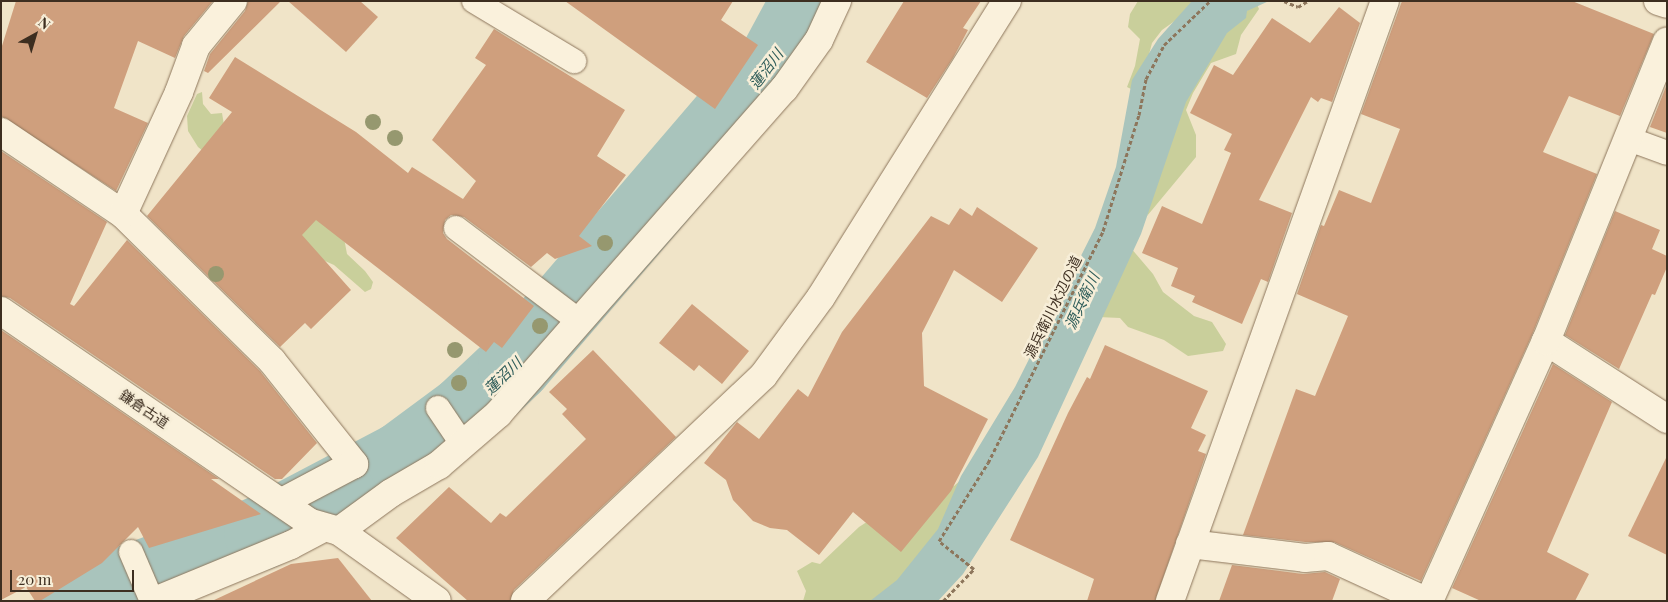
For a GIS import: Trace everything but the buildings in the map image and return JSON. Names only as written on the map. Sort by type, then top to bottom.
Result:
[{"type":"street","points":[[123,214],[179,92],[196,46],[233,1]]},
{"type":"street","points":[[151,596],[291,545],[391,493],[439,465],[460,440],[498,414],[568,312],[784,89],[819,40],[837,1]]},
{"type":"street","points":[[525,601],[763,376],[821,297],[1007,1]]},
{"type":"street","points":[[1170,601],[1385,1]]},
{"type":"street","points":[[1658,1],[1667,4]]},
{"type":"street","points":[[1190,544],[1305,558],[1328,556],[1428,601],[1546,341],[1667,42]]},
{"type":"street","points":[[1,132],[123,214],[272,361],[354,464],[285,504]]},
{"type":"street","name":"鎌倉古道","points":[[1,312],[285,504],[324,527]]},
{"type":"street","points":[[1546,341],[1667,419]]},
{"type":"street","points":[[324,527],[437,601]]},
{"type":"lane","points":[[474,1],[574,61]]},
{"type":"lane","points":[[1629,139],[1667,153]]},
{"type":"lane","points":[[456,228],[568,312]]},
{"type":"lane","points":[[440,410],[460,440]]},
{"type":"lane","points":[[132,555],[151,596]]},
{"type":"path","name":"源兵衛川水辺の道","points":[[944,601],[974,569],[939,541],[988,463],[1103,231],[1139,114],[1146,79],[1164,45],[1210,1]]},
{"type":"path","points":[[1284,1],[1298,7],[1308,1]]},
{"type":"green space","points":[[1138,1],[1203,1],[1162,30],[1152,43],[1147,62],[1133,90],[1127,87],[1135,66],[1140,39],[1128,27],[1130,14]]},
{"type":"green space","points":[[1257,4],[1259,9],[1241,35],[1236,54],[1211,63],[1193,93],[1186,110],[1196,135],[1196,157],[1147,216],[1187,50]]},
{"type":"green space","points":[[202,92],[203,104],[211,114],[222,113],[224,125],[344,238],[347,254],[365,271],[373,282],[371,289],[365,292],[334,265],[316,257],[254,192],[198,147],[188,131],[187,116],[197,94]]},
{"type":"green space","points":[[1130,247],[1153,274],[1163,292],[1194,316],[1212,322],[1226,344],[1223,351],[1188,356],[1164,340],[1128,327],[1120,318],[1098,317]]},
{"type":"green space","points":[[1011,394],[1021,414],[887,601],[803,601],[806,591],[797,571],[812,562],[820,564],[859,527],[907,496],[954,486],[971,471]]},
{"type":"water","name":"源兵衛川","points":[[1192,1],[1269,1],[1247,11],[1246,18],[1227,33],[1186,102],[1141,234],[1038,457],[963,574],[938,601],[870,601],[897,580],[938,529],[961,476],[1015,387],[1095,228],[1116,167],[1132,80],[1158,39]]},
{"type":"waterway","name":"蓮沼川","points":[[78,601],[261,533],[403,458],[465,412],[515,365],[775,62],[808,1]]}]
